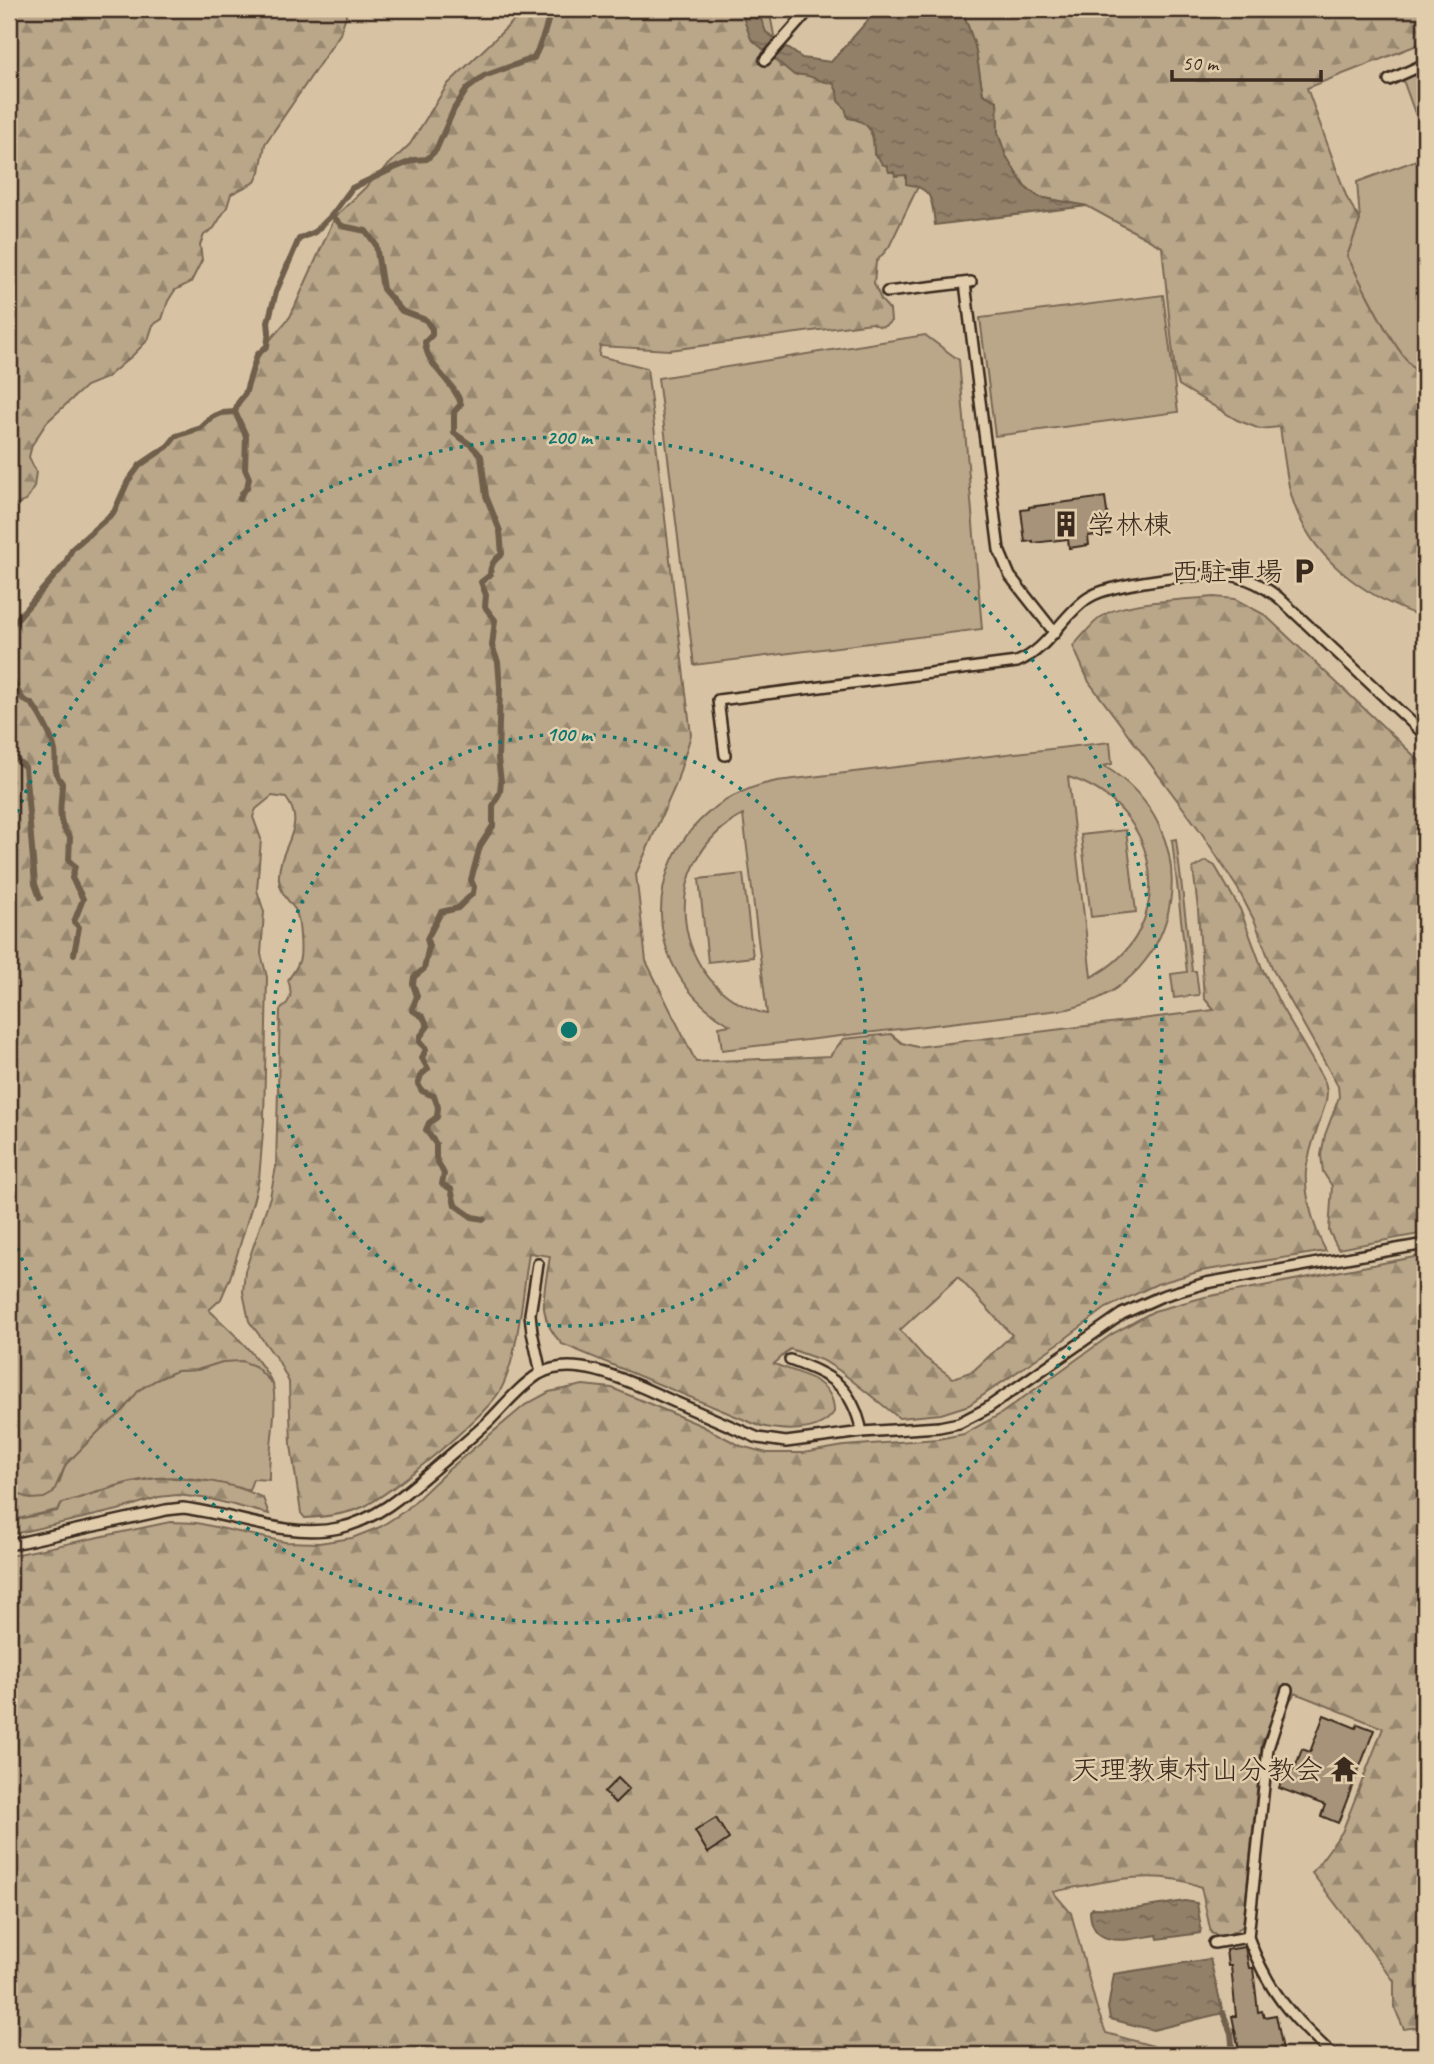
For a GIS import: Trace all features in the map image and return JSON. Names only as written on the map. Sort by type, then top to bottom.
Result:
[{"type":"lane","points":[[766,59],[810,9]]},
{"type":"lane","points":[[1389,80],[1425,64]]},
{"type":"lane","points":[[887,292],[968,282],[999,550],[1010,576],[1055,633]]},
{"type":"lane","points":[[725,755],[718,700],[1017,662],[1035,653],[1085,600],[1104,591],[1227,575],[1245,578],[1278,597],[1425,735]]},
{"type":"lane","points":[[9,1545],[183,1508],[309,1531],[357,1523],[400,1498],[526,1384],[541,1373],[560,1368],[601,1372],[758,1438],[772,1441],[798,1441],[959,1423],[973,1417],[1122,1314],[1162,1296],[1206,1283],[1425,1244]]},
{"type":"lane","points":[[538,1264],[530,1314],[541,1373]]},
{"type":"lane","points":[[790,1360],[822,1372],[842,1387],[858,1413],[862,1432]]},
{"type":"lane","points":[[1287,1690],[1268,1748],[1248,1937],[1262,1972],[1287,2011],[1333,2055]]},
{"type":"lane","points":[[1214,1943],[1248,1937]]},
{"type":"green space","points":[[9,9],[348,9],[340,34],[265,144],[260,172],[255,182],[231,194],[227,207],[214,228],[204,235],[200,245],[202,260],[191,282],[175,290],[162,319],[153,325],[148,340],[132,356],[106,378],[86,386],[47,422],[32,445],[29,457],[36,472],[34,487],[26,501],[9,507]]},
{"type":"green space","points":[[526,9],[769,9],[780,67],[815,61],[926,170],[889,247],[876,262],[874,283],[881,300],[890,310],[891,321],[886,325],[872,323],[670,350],[600,346],[599,356],[647,368],[691,735],[676,784],[636,874],[646,961],[696,1062],[830,1056],[843,1039],[891,1034],[902,1043],[917,1047],[1214,1010],[1204,998],[1193,868],[1206,861],[1215,866],[1240,909],[1262,968],[1325,1082],[1326,1102],[1309,1154],[1306,1180],[1311,1212],[1326,1251],[1201,1271],[1157,1284],[1106,1308],[969,1405],[941,1414],[899,1418],[840,1371],[824,1361],[790,1349],[774,1364],[822,1385],[833,1401],[834,1412],[819,1425],[788,1430],[757,1425],[562,1344],[553,1333],[545,1313],[544,1292],[550,1256],[529,1253],[512,1360],[501,1389],[492,1401],[437,1453],[376,1500],[349,1512],[305,1518],[301,1513],[291,1445],[289,1382],[279,1362],[249,1321],[243,1292],[245,1271],[270,1197],[276,1167],[280,1010],[290,997],[288,980],[300,957],[296,912],[282,892],[279,880],[282,857],[294,819],[286,798],[272,796],[256,809],[253,817],[261,839],[257,890],[264,912],[261,954],[267,977],[264,1120],[259,1179],[230,1278],[221,1299],[209,1310],[252,1353],[273,1384],[255,1366],[242,1361],[222,1362],[197,1370],[176,1371],[156,1380],[139,1390],[120,1414],[66,1464],[53,1493],[44,1498],[30,1499],[9,1490],[9,628],[65,564],[72,549],[114,512],[128,481],[140,465],[168,446],[176,436],[201,428],[212,417],[235,412],[245,394],[257,355],[290,317],[335,217],[410,144],[448,84]],"holes":[[[958,1277],[1012,1335],[973,1371],[953,1378],[924,1357],[900,1330]]]},
{"type":"green space","points":[[962,9],[1425,9],[1425,42],[1307,88],[1347,198],[1360,220],[1347,256],[1391,338],[1425,381],[1425,618],[1379,598],[1358,585],[1322,552],[1297,511],[1289,486],[1280,427],[1260,429],[1237,420],[1179,385],[1175,373],[1162,247],[1087,206],[1039,197],[1025,187],[1006,156],[998,133],[997,101],[983,94],[975,46]]},
{"type":"green space","points":[[1425,70],[1425,141],[1403,80]]},
{"type":"green space","points":[[1425,157],[1425,381],[1391,338],[1347,256],[1360,220],[1357,182]]},
{"type":"green space","points":[[1163,295],[1178,412],[995,436],[980,318]]},
{"type":"green space","points":[[925,335],[959,360],[982,629],[694,665],[658,378]]},
{"type":"green space","points":[[1214,597],[1235,599],[1265,615],[1425,766],[1425,1233],[1338,1249],[1329,1231],[1332,1186],[1323,1172],[1321,1155],[1325,1135],[1339,1097],[1338,1086],[1273,970],[1255,922],[1238,889],[1201,832],[1089,682],[1073,646],[1096,621],[1114,610],[1141,604]]},
{"type":"green space","points":[[1110,742],[1112,764],[1104,766],[1138,793],[1160,827],[1170,863],[1170,901],[1160,936],[1139,968],[1108,993],[1068,1009],[722,1050],[719,1027],[730,1025],[694,996],[672,962],[662,925],[664,887],[677,852],[700,820],[734,796],[777,781]],"holes":[[[1068,777],[1100,792],[1124,814],[1141,841],[1149,871],[1149,901],[1139,931],[1120,957],[1091,977]],[[743,815],[767,1014],[734,1000],[710,979],[694,952],[685,922],[686,892],[696,862],[715,836]]]},
{"type":"green space","points":[[1126,830],[1136,912],[1091,917],[1081,835]]},
{"type":"green space","points":[[1176,839],[1192,971],[1196,971],[1199,995],[1174,998],[1171,974],[1187,972],[1172,840]]},
{"type":"green space","points":[[743,874],[753,957],[708,962],[699,879]]},
{"type":"green space","points":[[1425,1255],[1425,2026],[1404,2029],[1394,2007],[1394,1981],[1312,1873],[1342,1832],[1383,1728],[1295,1693],[1262,1741],[1243,1926],[1224,1935],[1211,1933],[1201,1887],[1184,1881],[1128,1878],[1053,1892],[1071,1913],[1106,2033],[1153,2046],[1152,2055],[9,2055],[9,1556],[170,1522],[197,1523],[285,1542],[319,1543],[352,1538],[380,1527],[406,1510],[448,1470],[525,1405],[549,1392],[583,1385],[612,1388],[700,1425],[741,1446],[767,1453],[803,1453],[844,1446],[938,1439],[964,1434],[999,1415],[1112,1334],[1154,1311],[1205,1297]]},
{"type":"green space","points":[[242,1360],[255,1366],[273,1384],[269,1480],[253,1479],[249,1490],[192,1479],[145,1479],[63,1503],[57,1510],[9,1521],[9,1490],[59,1483],[66,1464],[120,1414],[139,1390],[176,1371],[197,1370],[222,1362]]},
{"type":"green space","points":[[157,1478],[198,1480],[238,1488],[263,1498],[269,1514],[210,1499],[177,1495],[159,1497],[118,1510],[9,1535],[9,1521],[57,1511],[63,1503],[128,1483]]},
{"type":"water","points":[[740,9],[757,9],[766,32],[802,58],[831,62],[878,9],[962,9],[975,46],[983,94],[997,101],[998,133],[1006,156],[1025,187],[1039,197],[1087,206],[935,225],[930,197],[922,189],[906,184],[906,175],[895,176],[894,172],[889,172],[887,166],[874,155],[870,130],[862,122],[848,118],[845,108],[838,101],[833,83],[805,75],[794,75],[751,39]]},
{"type":"water","points":[[1185,1901],[1197,1903],[1200,1933],[1158,1939],[1157,1935],[1114,1940],[1097,1932],[1092,1924],[1090,1911],[1093,1908],[1134,1909]]},
{"type":"water","points":[[1210,1959],[1223,2013],[1153,2030],[1110,2019],[1108,2008],[1114,1974]]},
{"type":"building","name":"学林棟","points":[[1105,497],[1110,534],[1088,536],[1089,545],[1069,548],[1068,539],[1025,542],[1021,510]]},
{"type":"building","name":"天理教東村山分教会","points":[[1324,1715],[1356,1728],[1358,1724],[1374,1730],[1338,1823],[1321,1816],[1325,1805],[1279,1788],[1286,1768],[1294,1771],[1302,1749],[1310,1752]]},
{"type":"building","points":[[618,1778],[629,1789],[615,1803],[604,1792]]},
{"type":"building","points":[[716,1818],[729,1839],[708,1853],[695,1831]]},
{"type":"building","points":[[1245,1947],[1249,1968],[1253,1968],[1258,2012],[1262,2011],[1264,2017],[1276,2015],[1284,2055],[1240,2055],[1232,2016],[1236,2016],[1231,1966],[1228,1966],[1226,1950]]},
{"type":"waterway","points":[[9,628],[65,564],[72,549],[114,512],[128,481],[140,465],[168,446],[176,436],[201,428],[212,417],[235,412],[245,394],[257,355],[267,346],[268,322],[276,292],[299,239],[315,232],[352,188],[414,160],[427,159],[436,150],[454,109],[467,89],[484,76],[534,58],[551,9]]},
{"type":"waterway","points":[[332,215],[342,226],[366,231],[376,245],[383,289],[402,311],[426,320],[432,329],[432,335],[425,342],[430,359],[453,388],[461,404],[454,412],[454,433],[481,456],[486,496],[500,531],[502,554],[493,563],[490,575],[481,582],[486,595],[485,607],[495,620],[492,646],[498,662],[500,687],[500,792],[493,806],[493,826],[480,846],[471,880],[473,893],[458,908],[441,912],[427,939],[429,946],[424,969],[414,977],[417,996],[412,1010],[423,1017],[428,1026],[420,1037],[420,1043],[426,1049],[422,1058],[428,1069],[421,1075],[418,1084],[422,1091],[434,1096],[438,1107],[437,1117],[429,1123],[426,1130],[436,1144],[436,1158],[444,1174],[442,1184],[451,1189],[455,1205],[472,1217],[484,1219]]},
{"type":"waterway","points":[[235,412],[246,436],[245,469],[249,478],[247,488],[240,499]]},
{"type":"waterway","points":[[9,675],[23,699],[36,709],[54,746],[56,771],[62,783],[62,825],[70,837],[69,861],[75,866],[72,878],[83,899],[74,922],[79,927],[74,954]]},
{"type":"waterway","points":[[9,753],[25,767],[35,884],[40,898]]},
{"type":"waterway","points":[[1223,2013],[1231,2033],[1233,2055]]},
{"type":"place","name":"学林棟","points":[[1066,524]]},
{"type":"place","name":"西駐車場","points":[[1304,571]]},
{"type":"place","name":"天理教東村山分教会","points":[[1344,1769]]}]
